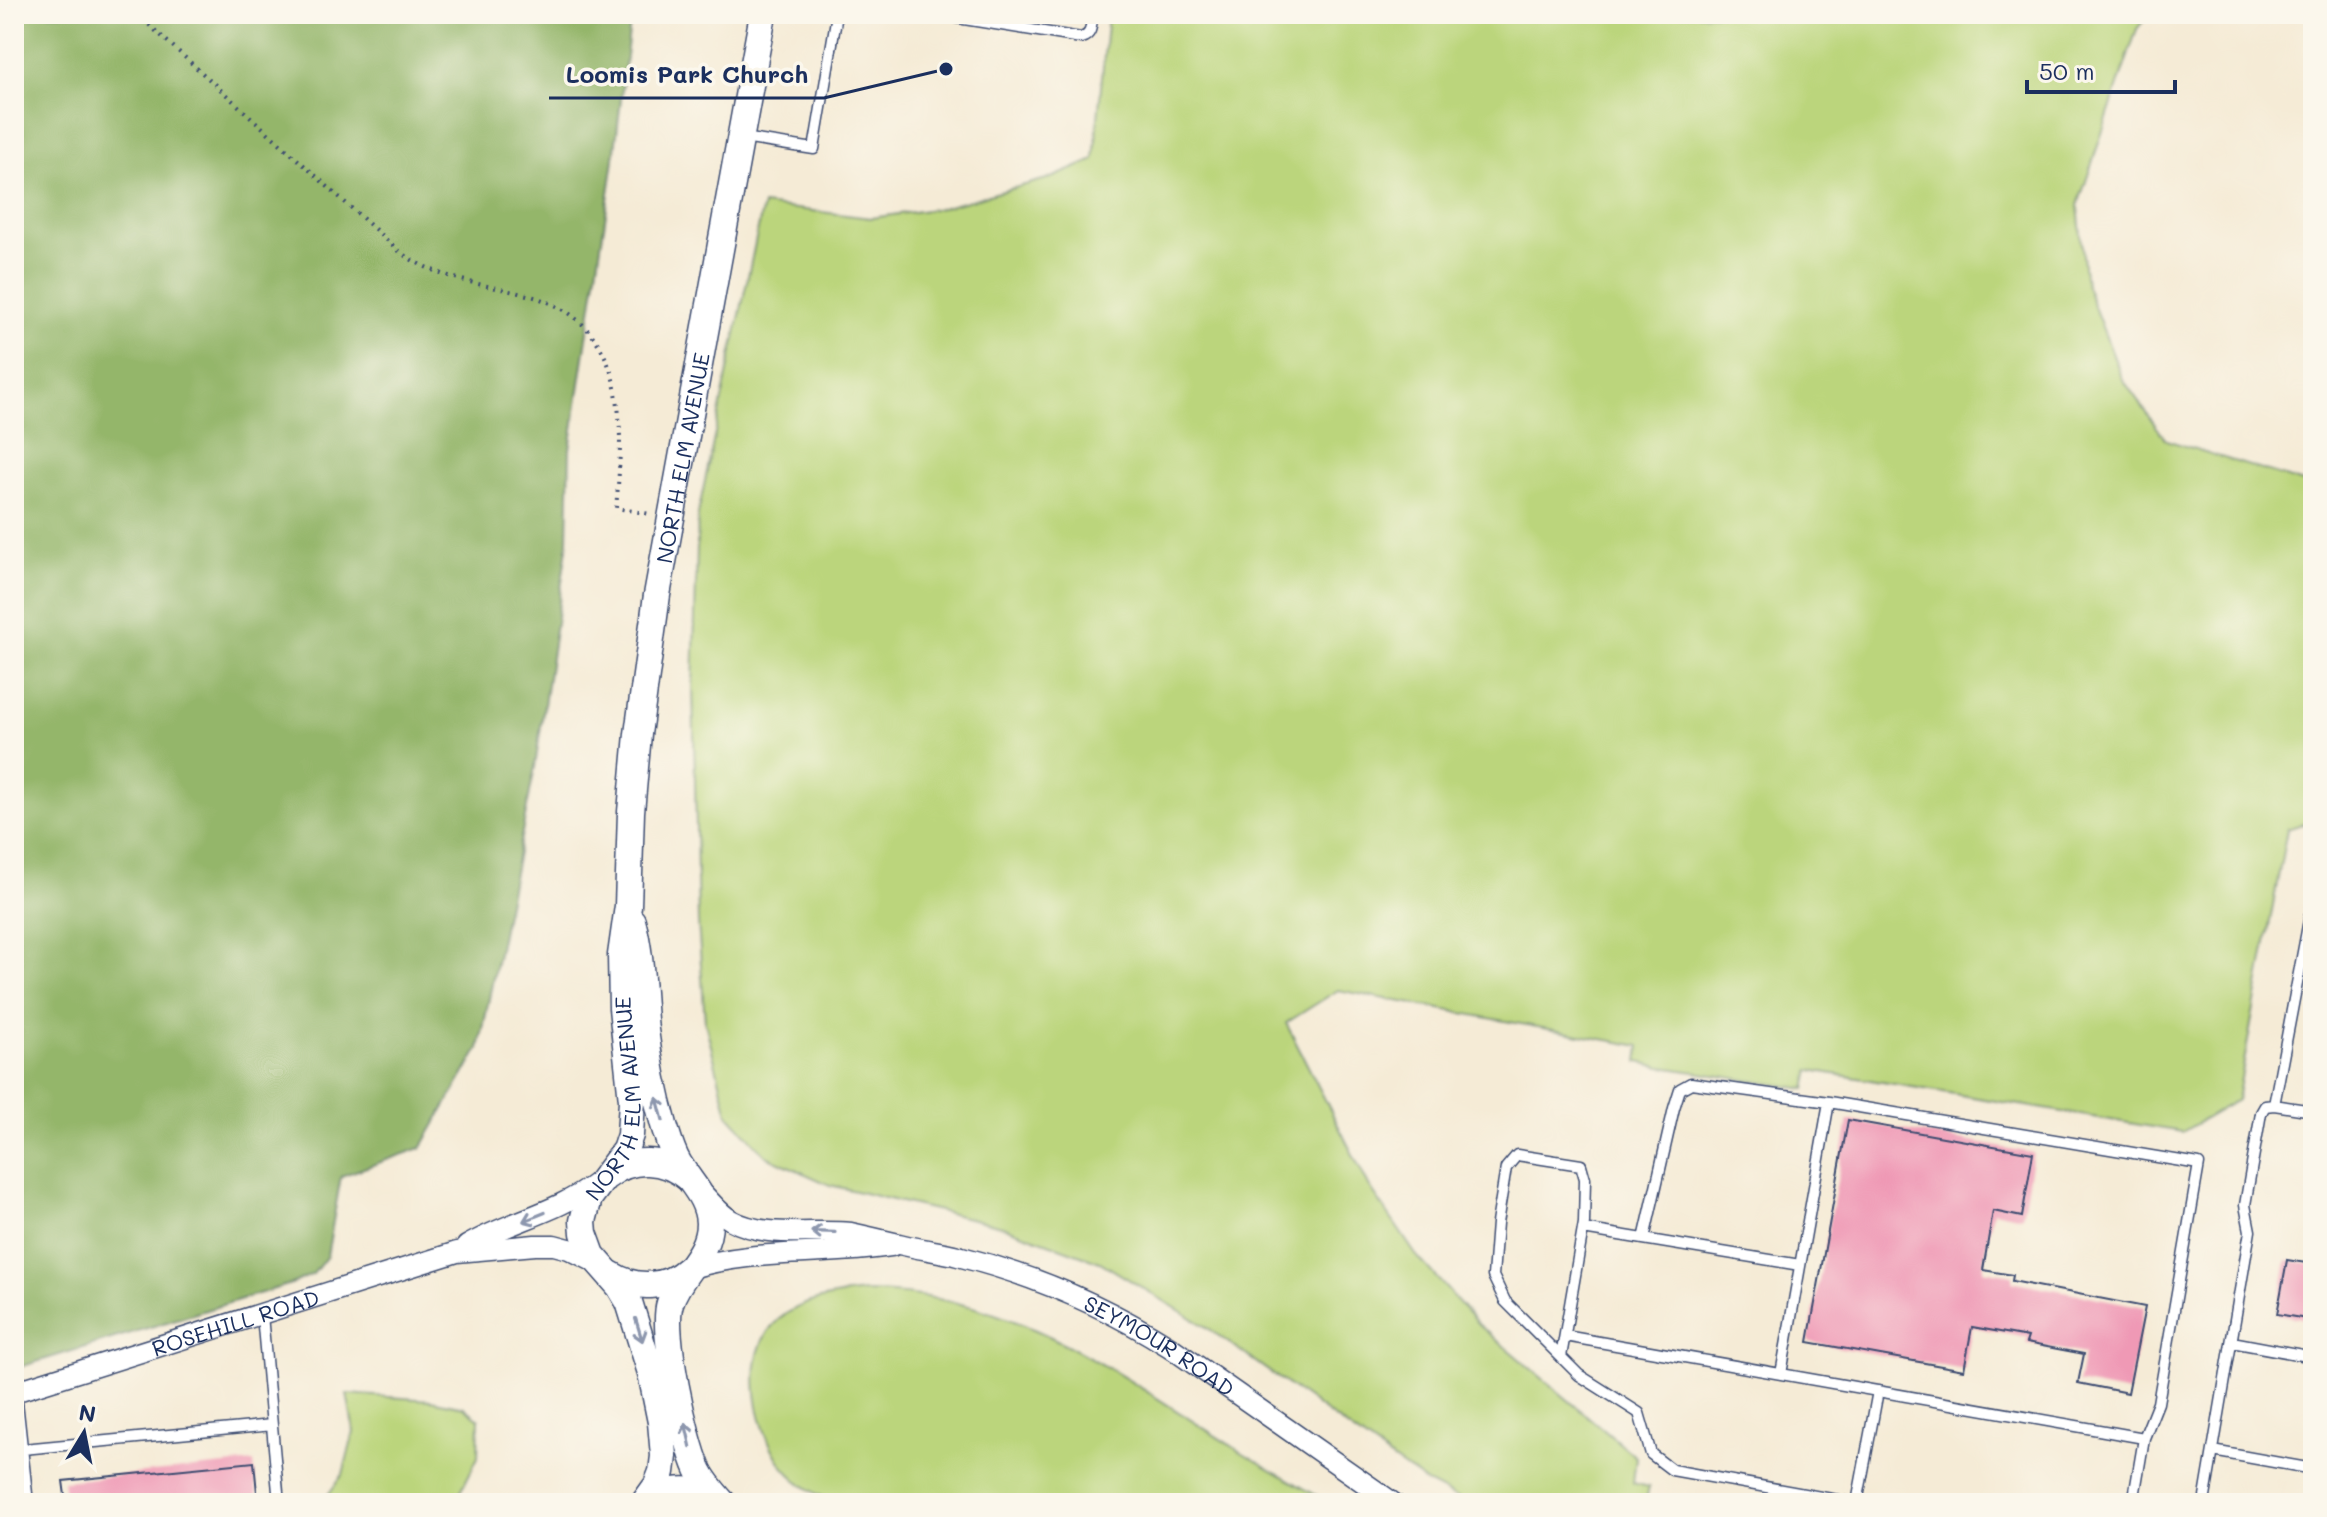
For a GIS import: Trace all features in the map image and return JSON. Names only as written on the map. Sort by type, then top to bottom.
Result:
[{"type":"main road","name":"NORTH ELM AVENUE","points":[[645,1503],[657,1485],[664,1450],[651,1373],[632,1308],[587,1244],[583,1221],[589,1198],[627,1146],[631,1122],[621,969],[628,906],[631,812],[638,734],[657,595],[763,14]]},
{"type":"main road","name":"NORTH ELM AVENUE","points":[[628,906],[639,951],[647,1042],[656,1095],[675,1156],[703,1199],[709,1222],[699,1256],[677,1285],[668,1307],[668,1342],[693,1456],[703,1479],[722,1503]]},
{"type":"main road","name":"ROSEHILL ROAD","points":[[602,1179],[622,1166],[646,1161],[671,1166],[691,1180]]},
{"type":"main road","name":"SEYMOUR ROAD","points":[[599,1264],[617,1279],[639,1285],[663,1284],[688,1269]]},
{"type":"main road","points":[[645,1503],[665,1493],[685,1490],[706,1494],[722,1503]]},
{"type":"street","name":"ROSEHILL ROAD","points":[[15,1392],[457,1252],[488,1235],[559,1206],[602,1179]]},
{"type":"street","name":"SEYMOUR ROAD","points":[[691,1180],[725,1216],[743,1225],[769,1230],[854,1234],[958,1256],[1009,1270],[1072,1295],[1125,1321],[1197,1365],[1393,1503]]},
{"type":"street","name":"ROSEHILL ROAD","points":[[457,1252],[554,1245],[599,1264]]},
{"type":"street","name":"SEYMOUR ROAD","points":[[688,1269],[713,1261],[749,1256],[900,1245]]},
{"type":"lane","points":[[741,137],[814,149],[837,14]]},
{"type":"lane","points":[[871,14],[945,16],[1081,38],[1090,32],[1092,14]]},
{"type":"lane","points":[[2274,1105],[2313,899]]},
{"type":"lane","points":[[1644,1239],[1674,1108],[1680,1089],[1691,1083],[1829,1102],[2199,1164],[2158,1403],[2144,1438],[2133,1503]]},
{"type":"lane","points":[[1781,1374],[1829,1102]]},
{"type":"lane","points":[[2204,1503],[2250,1231],[2245,1205],[2261,1113],[2265,1106],[2274,1105],[2313,1111]]},
{"type":"lane","points":[[1561,1357],[1583,1229],[1585,1179],[1581,1165],[1517,1155],[1506,1168],[1497,1223],[1493,1276],[1505,1301],[1561,1357],[1579,1375],[1639,1413],[1651,1454],[1672,1470],[1856,1503],[1878,1391]]},
{"type":"lane","points":[[1583,1229],[1800,1265]]},
{"type":"lane","points":[[262,1315],[279,1503]]},
{"type":"lane","points":[[1565,1336],[2144,1438]]},
{"type":"lane","points":[[2232,1342],[2313,1357]]},
{"type":"lane","points":[[15,1392],[28,1503]]},
{"type":"lane","points":[[23,1449],[272,1425]]},
{"type":"lane","points":[[2213,1451],[2313,1469]]},
{"type":"path","points":[[137,14],[415,263],[463,282],[545,301],[578,321],[602,351],[616,388],[621,418],[616,508],[672,518]]},
{"type":"green space","points":[[14,14],[631,14],[613,167],[570,449],[568,541],[535,767],[479,1049],[421,1148],[341,1176],[327,1256],[313,1274],[294,1283],[14,1369]]},
{"type":"green space","points":[[1108,14],[2149,14],[2137,29],[2078,205],[2086,286],[2122,378],[2166,440],[2313,486],[2313,825],[2302,824],[2287,829],[2237,1100],[2182,1132],[1810,1070],[1806,1089],[1638,1062],[1640,1046],[1338,990],[1286,1023],[1369,1186],[1416,1255],[1479,1325],[1636,1457],[1633,1483],[1649,1487],[1646,1501],[1656,1503],[1466,1503],[1427,1483],[1205,1326],[1100,1262],[1002,1226],[830,1185],[766,1156],[728,1114],[705,1022],[698,922],[693,686],[698,514],[763,205],[871,218],[941,208],[1054,177],[1094,160]]},
{"type":"green space","points":[[865,1292],[919,1296],[969,1306],[1061,1342],[1330,1503],[837,1503],[829,1500],[812,1491],[783,1467],[770,1444],[758,1407],[756,1369],[759,1351],[766,1334],[778,1320],[798,1307],[819,1299]]},
{"type":"green space","points":[[347,1394],[431,1400],[464,1407],[479,1419],[478,1457],[455,1503],[322,1503],[343,1474],[354,1432]]},
{"type":"building","points":[[1848,1120],[2033,1153],[2022,1217],[1993,1211],[1983,1270],[2013,1275],[2012,1281],[2145,1307],[2128,1393],[2078,1383],[2084,1354],[2026,1343],[2028,1337],[1972,1327],[1964,1370],[1808,1342]]},
{"type":"building","points":[[2287,1260],[2313,1264],[2313,1320],[2277,1314]]},
{"type":"building","points":[[254,1462],[258,1503],[66,1503],[63,1481]]},
{"type":"place","name":"Loomis Park Church","points":[[946,69]]}]
